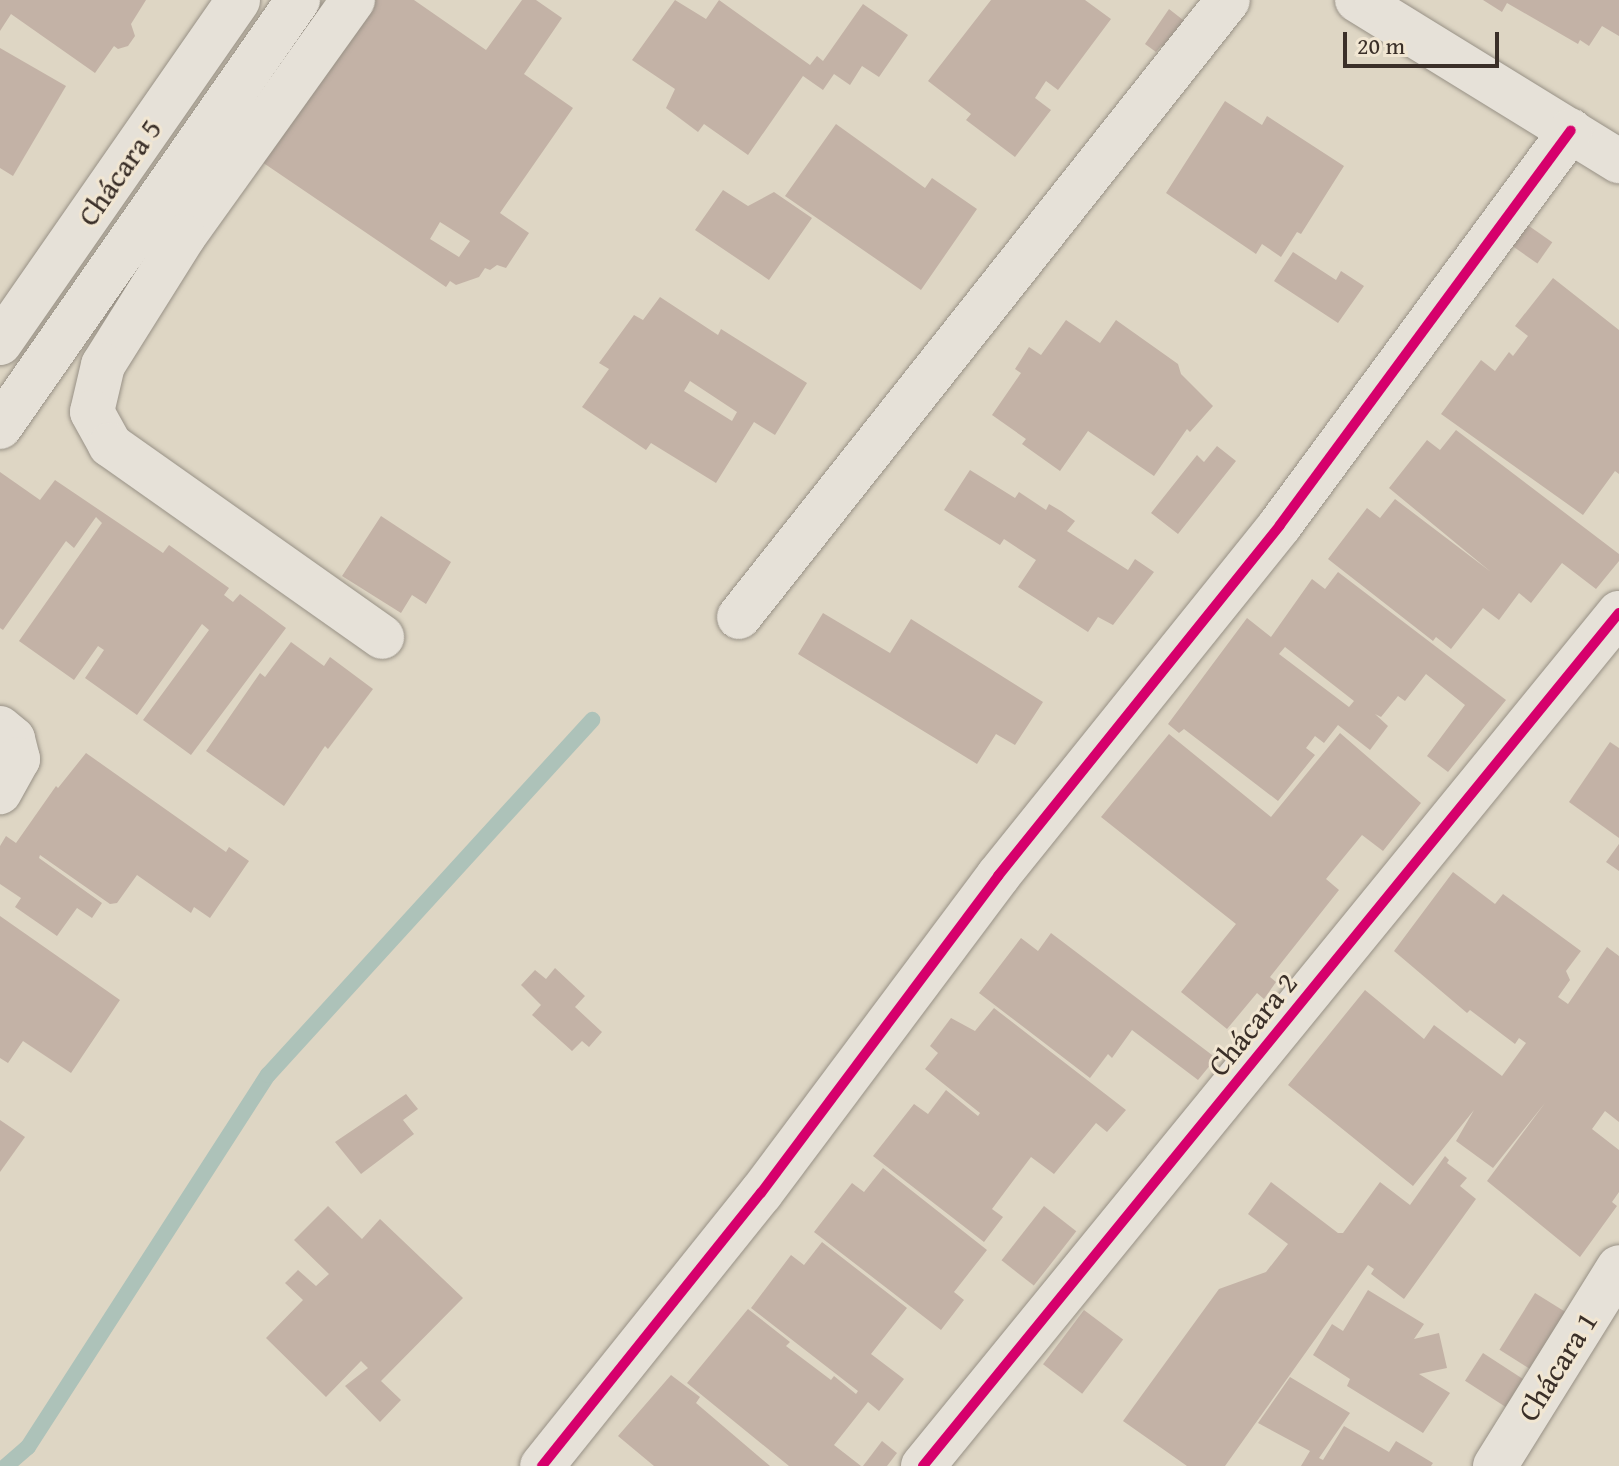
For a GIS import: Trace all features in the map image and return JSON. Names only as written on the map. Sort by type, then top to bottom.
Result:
[{"type":"street","name":"Chácara 5","points":[[0,343],[238,0]]},
{"type":"street","points":[[0,427],[298,0]]},
{"type":"street","points":[[353,0],[168,262],[103,365],[92,412],[110,445],[382,637]]},
{"type":"street","points":[[739,617],[1228,0]]},
{"type":"street","points":[[1357,0],[1619,161]]},
{"type":"street","points":[[542,1466],[752,1205],[998,876],[1280,525],[1571,131]]},
{"type":"street","name":"Chácara 2","points":[[923,1466],[1619,613]]},
{"type":"street","points":[[0,728],[13,739],[18,759],[0,792]]},
{"type":"street","name":"Chácara 1","points":[[1495,1466],[1619,1267]]},
{"type":"building","points":[[0,0],[146,0],[131,24],[135,36],[128,46],[118,49],[114,46],[95,73],[11,14],[0,31]]},
{"type":"building","points":[[374,0],[414,0],[486,50],[522,0],[536,0],[562,18],[524,74],[573,108],[500,213],[529,233],[506,268],[497,265],[490,270],[485,268],[479,277],[456,285],[450,281],[446,287],[262,162]],"holes":[[[440,222],[470,241],[459,257],[430,239]]]},
{"type":"building","points":[[675,0],[706,19],[719,0],[810,65],[817,56],[823,61],[863,4],[908,35],[879,77],[862,66],[850,85],[834,74],[823,90],[803,76],[748,155],[704,124],[698,132],[666,108],[675,89],[632,60]]},
{"type":"building","points":[[991,0],[1085,0],[1111,19],[1058,90],[1046,81],[1035,98],[1051,110],[1015,157],[966,120],[971,114],[928,81]]},
{"type":"building","points":[[1483,0],[1619,0],[1619,36],[1602,26],[1589,46],[1580,40],[1578,44],[1507,3],[1502,12]]},
{"type":"building","points":[[1169,9],[1187,23],[1166,51],[1161,46],[1156,52],[1145,44]]},
{"type":"building","points":[[0,48],[66,86],[13,176],[0,168]]},
{"type":"building","points":[[1225,101],[1262,125],[1267,116],[1344,166],[1301,234],[1297,232],[1281,257],[1262,244],[1256,254],[1166,193]]},
{"type":"building","points":[[836,124],[925,188],[932,178],[977,209],[921,290],[785,196]]},
{"type":"building","points":[[723,190],[748,206],[774,192],[812,218],[769,280],[695,230]]},
{"type":"building","points":[[1522,221],[1552,242],[1537,264],[1507,242]]},
{"type":"building","points":[[1293,252],[1336,280],[1341,271],[1364,286],[1338,323],[1274,281]]},
{"type":"building","points":[[1553,278],[1619,330],[1619,474],[1615,471],[1583,515],[1441,414],[1481,360],[1495,371],[1509,352],[1513,356],[1528,336],[1515,326]]},
{"type":"building","points":[[660,297],[718,335],[721,329],[807,383],[775,435],[754,422],[716,483],[651,443],[646,450],[582,407],[609,369],[599,363],[634,315],[643,320]],"holes":[[[690,381],[737,412],[732,421],[684,391]]]},
{"type":"building","points":[[1066,320],[1100,343],[1116,320],[1178,364],[1181,374],[1213,406],[1190,432],[1187,429],[1154,476],[1088,431],[1060,471],[1022,444],[1026,439],[992,415],[1021,373],[1015,369],[1029,347],[1041,355]]},
{"type":"building","points":[[1456,430],[1619,554],[1619,561],[1596,589],[1562,563],[1531,603],[1519,593],[1499,620],[1483,608],[1451,649],[1436,637],[1433,641],[1328,559],[1367,508],[1380,518],[1395,499],[1491,572],[1389,488],[1427,440],[1440,450]]},
{"type":"building","points":[[1217,446],[1236,461],[1178,534],[1151,513],[1197,455],[1204,462]]},
{"type":"building","points":[[970,470],[1015,498],[1019,492],[1046,510],[1049,504],[1061,511],[1075,521],[1067,531],[1128,570],[1135,559],[1154,572],[1113,625],[1098,617],[1088,632],[1018,587],[1036,560],[1004,539],[1000,545],[944,510]]},
{"type":"building","points":[[0,472],[40,500],[55,480],[163,553],[169,545],[229,588],[224,595],[233,602],[240,594],[286,628],[191,755],[143,720],[209,630],[202,624],[137,715],[85,678],[104,650],[98,646],[74,680],[19,641],[102,523],[96,517],[74,548],[66,541],[3,630],[0,628]]},
{"type":"building","points":[[381,516],[451,562],[426,604],[412,595],[401,613],[342,576]]},
{"type":"building","points":[[1338,572],[1506,700],[1448,772],[1427,756],[1465,705],[1426,674],[1405,701],[1398,696],[1381,717],[1375,714],[1388,726],[1370,750],[1338,725],[1324,743],[1315,736],[1306,748],[1315,755],[1278,801],[1184,729],[1179,733],[1168,724],[1247,618],[1271,637],[1312,579],[1325,589]],"holes":[[[1285,647],[1354,701],[1349,707],[1279,654]]]},
{"type":"building","points":[[823,613],[890,653],[911,619],[1043,702],[1015,745],[996,734],[977,764],[798,654]]},
{"type":"building","points":[[291,642],[324,666],[330,657],[373,689],[328,749],[325,746],[284,806],[206,751],[260,673],[265,677]]},
{"type":"building","points":[[1340,733],[1421,803],[1383,851],[1362,835],[1326,879],[1339,890],[1270,977],[1276,982],[1264,999],[1257,993],[1227,1029],[1181,992],[1236,924],[1101,817],[1169,734],[1271,817]]},
{"type":"building","points":[[1610,742],[1619,748],[1619,838],[1569,802]]},
{"type":"building","points":[[86,753],[226,852],[229,847],[249,861],[210,918],[194,907],[191,913],[137,875],[117,903],[110,904],[40,855],[39,858],[102,903],[92,918],[77,908],[57,936],[15,907],[21,898],[0,884],[0,846],[6,836],[16,843],[56,786],[58,788]]},
{"type":"building","points":[[1619,844],[1619,871],[1606,862]]},
{"type":"building","points":[[1453,872],[1495,904],[1503,894],[1581,951],[1566,971],[1570,980],[1558,997],[1568,1004],[1607,947],[1619,956],[1619,1122],[1605,1111],[1592,1129],[1619,1150],[1619,1192],[1612,1202],[1617,1206],[1580,1257],[1487,1181],[1545,1103],[1493,1168],[1456,1141],[1474,1110],[1413,1186],[1288,1085],[1365,990],[1424,1039],[1434,1025],[1502,1076],[1526,1043],[1519,1038],[1515,1044],[1470,1010],[1467,1013],[1394,951]]},
{"type":"building","points":[[0,916],[120,1000],[71,1073],[23,1041],[8,1063],[0,1058]]},
{"type":"building","points":[[1051,933],[1216,1058],[1198,1080],[1132,1030],[1112,1058],[1108,1054],[1090,1078],[979,993],[1021,938],[1038,951]]},
{"type":"building","points":[[555,968],[585,996],[575,1007],[602,1032],[589,1047],[582,1041],[572,1051],[532,1015],[541,1005],[521,985],[535,970],[546,979]]},
{"type":"building","points":[[994,1008],[1126,1110],[1107,1132],[1096,1123],[1054,1174],[1031,1157],[992,1209],[1003,1217],[984,1242],[873,1156],[914,1104],[928,1114],[946,1090],[978,1116],[980,1113],[925,1069],[938,1053],[930,1046],[951,1018],[975,1031]]},
{"type":"building","points":[[406,1094],[418,1109],[403,1120],[414,1134],[361,1174],[335,1142]]},
{"type":"building","points":[[0,1120],[25,1137],[0,1172]]},
{"type":"building","points":[[1445,1156],[1449,1160],[1447,1163],[1467,1178],[1460,1186],[1476,1199],[1404,1299],[1371,1274],[1374,1269],[1368,1265],[1225,1466],[1187,1466],[1123,1421],[1219,1289],[1266,1272],[1288,1244],[1248,1214],[1271,1182],[1338,1233],[1343,1233],[1380,1182],[1410,1205]]},
{"type":"building","points":[[883,1168],[987,1250],[954,1292],[964,1300],[941,1330],[814,1232],[852,1183],[864,1192]]},
{"type":"building","points":[[328,1206],[362,1239],[380,1219],[463,1298],[381,1381],[401,1400],[380,1422],[345,1386],[368,1368],[361,1361],[326,1397],[266,1338],[303,1300],[285,1283],[298,1270],[316,1286],[329,1274],[294,1240]]},
{"type":"building","points":[[1044,1206],[1076,1231],[1034,1286],[1002,1260]]},
{"type":"building","points":[[822,1242],[907,1308],[871,1354],[904,1379],[879,1411],[868,1402],[834,1445],[861,1466],[789,1466],[687,1383],[748,1309],[790,1342],[786,1346],[831,1380],[834,1376],[856,1394],[858,1391],[751,1308],[791,1255],[804,1265]]},
{"type":"building","points":[[1368,1290],[1424,1324],[1414,1339],[1439,1333],[1447,1368],[1419,1374],[1450,1393],[1423,1433],[1347,1386],[1350,1379],[1313,1355],[1332,1324],[1343,1331]]},
{"type":"building","points":[[1535,1293],[1566,1312],[1530,1369],[1499,1350]]},
{"type":"building","points":[[1084,1310],[1123,1339],[1082,1394],[1043,1364]]},
{"type":"building","points":[[1483,1353],[1524,1380],[1506,1407],[1465,1381]]},
{"type":"building","points":[[671,1375],[700,1397],[696,1403],[770,1466],[654,1466],[618,1436]]},
{"type":"building","points":[[1290,1377],[1350,1413],[1319,1458],[1323,1460],[1344,1426],[1389,1452],[1396,1441],[1433,1463],[1431,1466],[1301,1466],[1310,1451],[1258,1423]]},
{"type":"building","points":[[882,1441],[897,1453],[887,1466],[863,1466]]},
{"type":"waterway","points":[[6,1466],[28,1447],[268,1075],[592,720]]},
{"type":"cycle path","points":[[542,1466],[761,1193],[998,876],[1280,525],[1571,131]]},
{"type":"cycle path","points":[[923,1466],[1619,613]]}]
